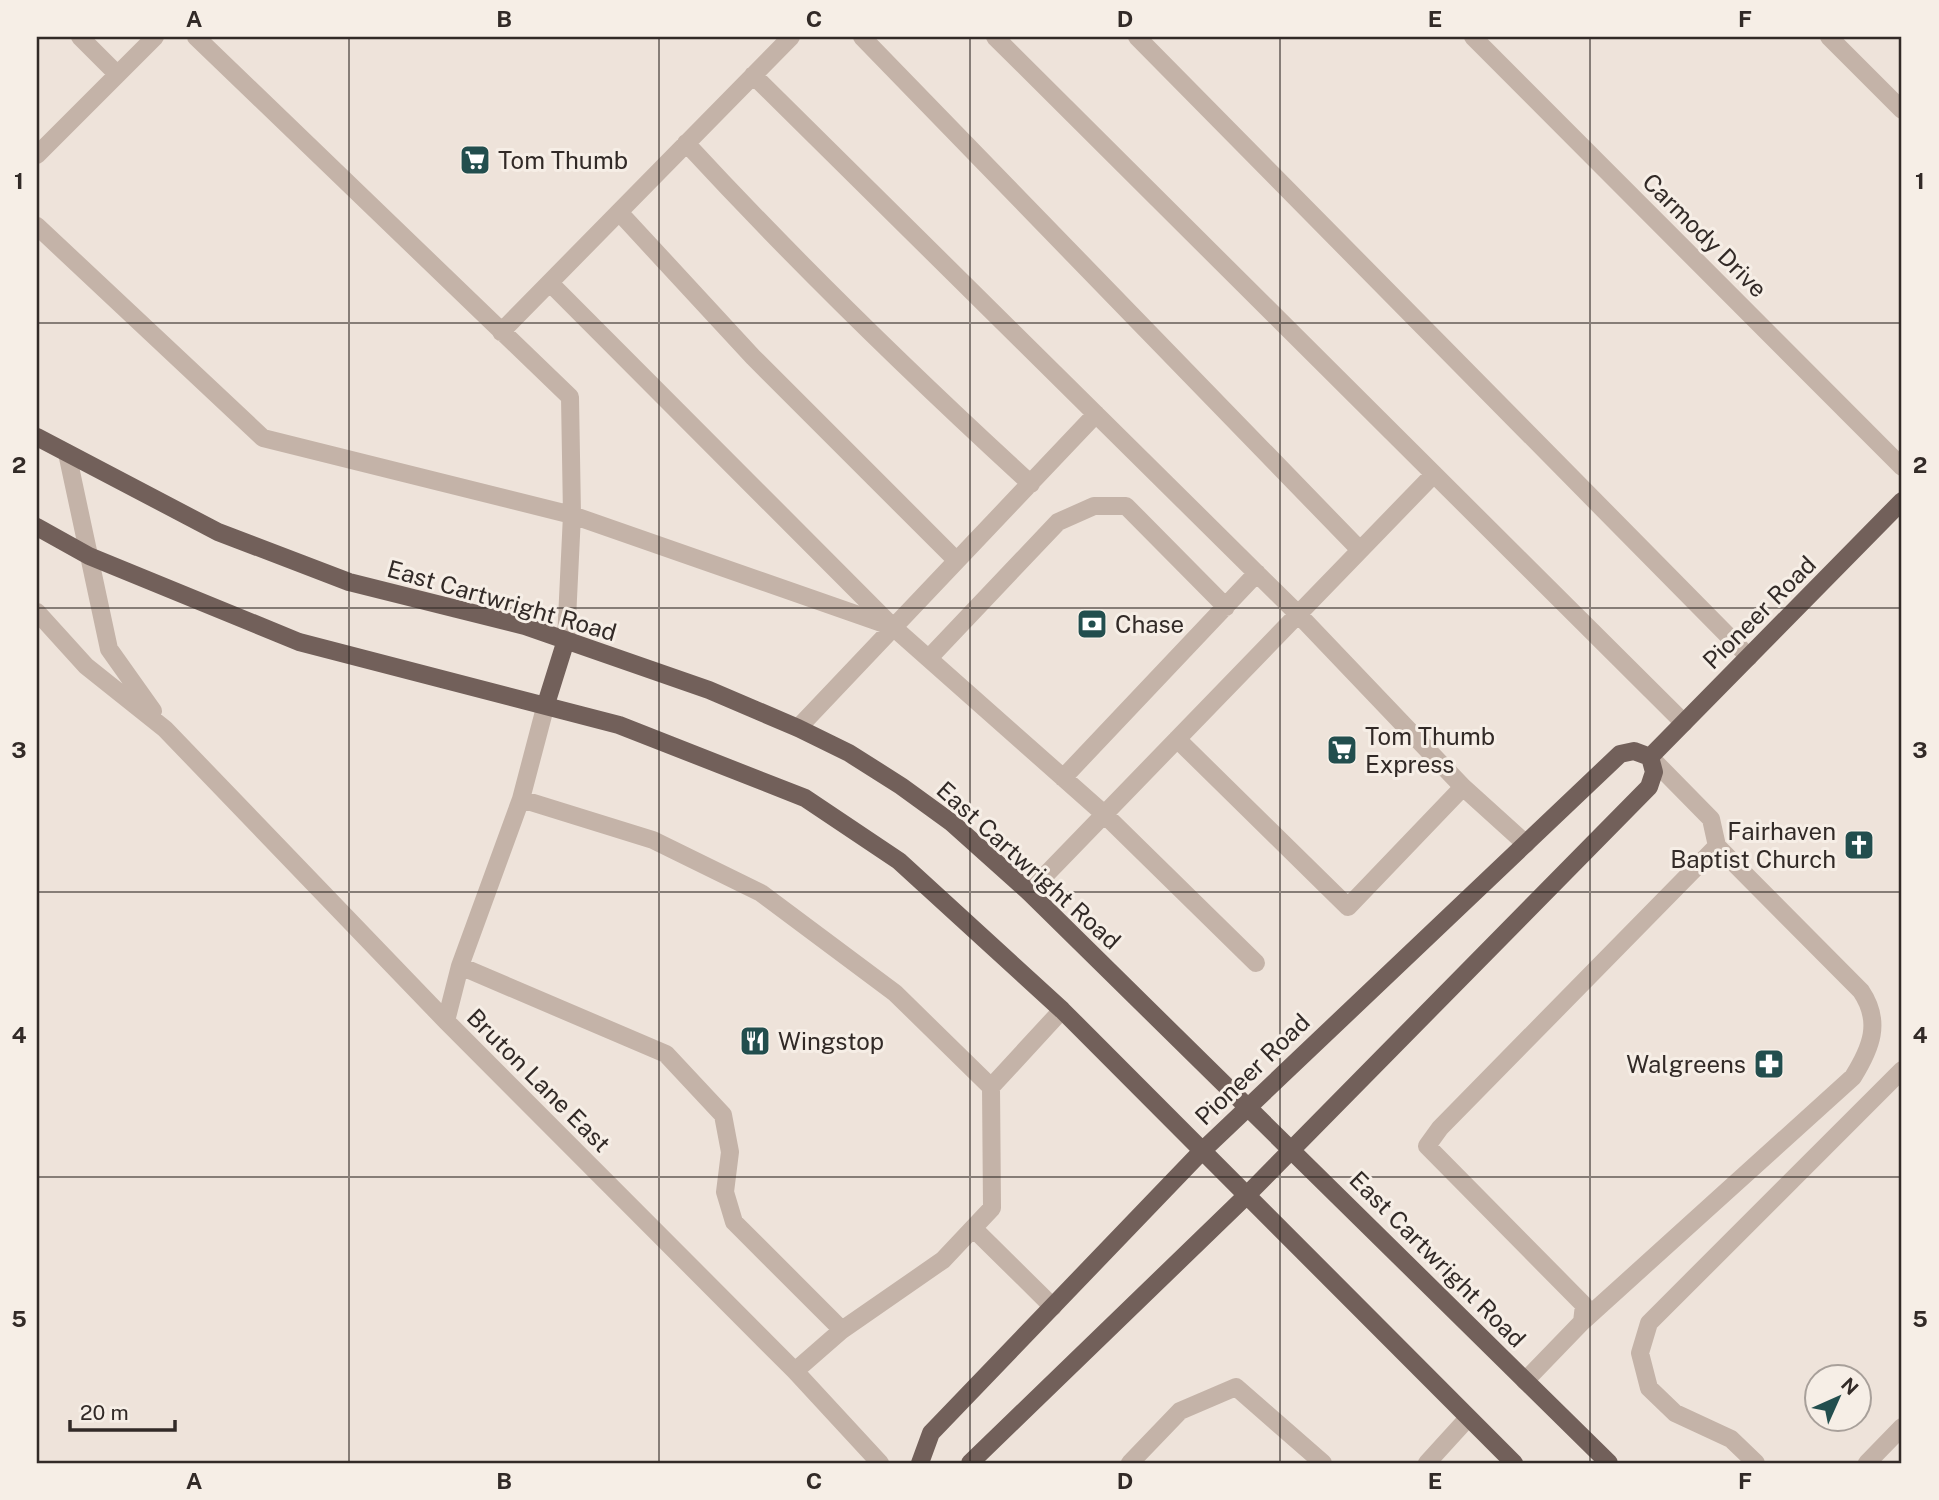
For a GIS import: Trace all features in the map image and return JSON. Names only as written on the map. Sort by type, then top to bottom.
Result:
[{"type":"main road","name":"East Cartwright Road","points":[[37,437],[218,532],[349,582],[525,626],[709,690],[849,753],[901,786],[952,823],[1029,892],[1609,1463]]},
{"type":"main road","name":"Pioneer Road","points":[[920,1463],[931,1433],[1248,1106],[1620,754],[1634,751],[1650,757],[1901,504]]},
{"type":"main road","points":[[37,527],[89,556],[299,642],[619,725],[804,797],[899,861],[1062,1010],[1514,1463]]},
{"type":"main road","points":[[546,704],[566,640]]},
{"type":"main road","points":[[970,1463],[1246,1196],[1649,787],[1654,772],[1650,757]]},
{"type":"street","points":[[80,37],[117,74]]},
{"type":"street","points":[[37,155],[155,37]]},
{"type":"street","points":[[196,37],[569,397],[572,515],[566,640]]},
{"type":"street","points":[[501,332],[791,37]]},
{"type":"street","points":[[862,37],[1360,550]]},
{"type":"street","points":[[995,37],[1684,723]]},
{"type":"street","points":[[1137,37],[1749,656]]},
{"type":"street","name":"Carmody Drive","points":[[1473,37],[1902,467]]},
{"type":"street","points":[[1829,37],[1902,110]]},
{"type":"street","points":[[753,75],[1298,614],[1463,787],[1526,844]]},
{"type":"street","points":[[686,143],[735,196],[948,408],[1031,484]]},
{"type":"street","points":[[619,212],[753,357],[957,560]]},
{"type":"street","points":[[37,226],[263,438],[572,515],[893,627]]},
{"type":"street","points":[[550,283],[893,627],[1103,813],[1256,963]]},
{"type":"street","points":[[798,728],[1096,414]]},
{"type":"street","name":"Bruton Lane East","points":[[67,453],[109,649],[165,729]]},
{"type":"street","points":[[1029,892],[1434,474]]},
{"type":"street","points":[[929,658],[1058,522],[1094,506],[1126,506],[1226,607]]},
{"type":"street","points":[[1063,778],[1257,573]]},
{"type":"street","name":"Bruton Lane East","points":[[37,611],[86,666],[165,729],[446,1021],[795,1371],[880,1463]]},
{"type":"street","points":[[446,1021],[460,966],[521,799],[546,704]]},
{"type":"street","points":[[1177,739],[1348,907],[1463,787]]},
{"type":"street","points":[[1525,1381],[1582,1322],[1853,1077],[1868,1052],[1873,1025],[1871,1006],[1861,991],[1717,846],[1711,819],[1650,757]]},
{"type":"street","points":[[521,799],[653,840],[761,893],[895,993],[990,1087]]},
{"type":"street","points":[[1582,1322],[1584,1305],[1427,1146],[1440,1128],[1717,846]]},
{"type":"street","points":[[460,966],[666,1054],[723,1115],[730,1152],[725,1192],[734,1222],[842,1330]]},
{"type":"street","points":[[795,1371],[842,1330],[943,1260],[992,1208],[990,1087],[1062,1010]]},
{"type":"street","points":[[1756,1463],[1731,1440],[1675,1413],[1649,1388],[1640,1353],[1649,1323],[1902,1070]]},
{"type":"street","points":[[973,1228],[1053,1307]]},
{"type":"street","points":[[1130,1463],[1180,1411],[1236,1387],[1324,1463]]},
{"type":"street","points":[[1427,1463],[1468,1418]]},
{"type":"street","points":[[1867,1463],[1902,1427]]},
{"type":"place","name":"Tom Thumb","points":[[475,160]]},
{"type":"place","name":"Chase","points":[[1092,624]]},
{"type":"place","name":"Tom Thumb Express","points":[[1342,750]]},
{"type":"place","name":"Fairhaven Baptist Church","points":[[1859,845]]},
{"type":"place","name":"Wingstop","points":[[755,1041]]},
{"type":"place","name":"Walgreens","points":[[1769,1064]]}]
